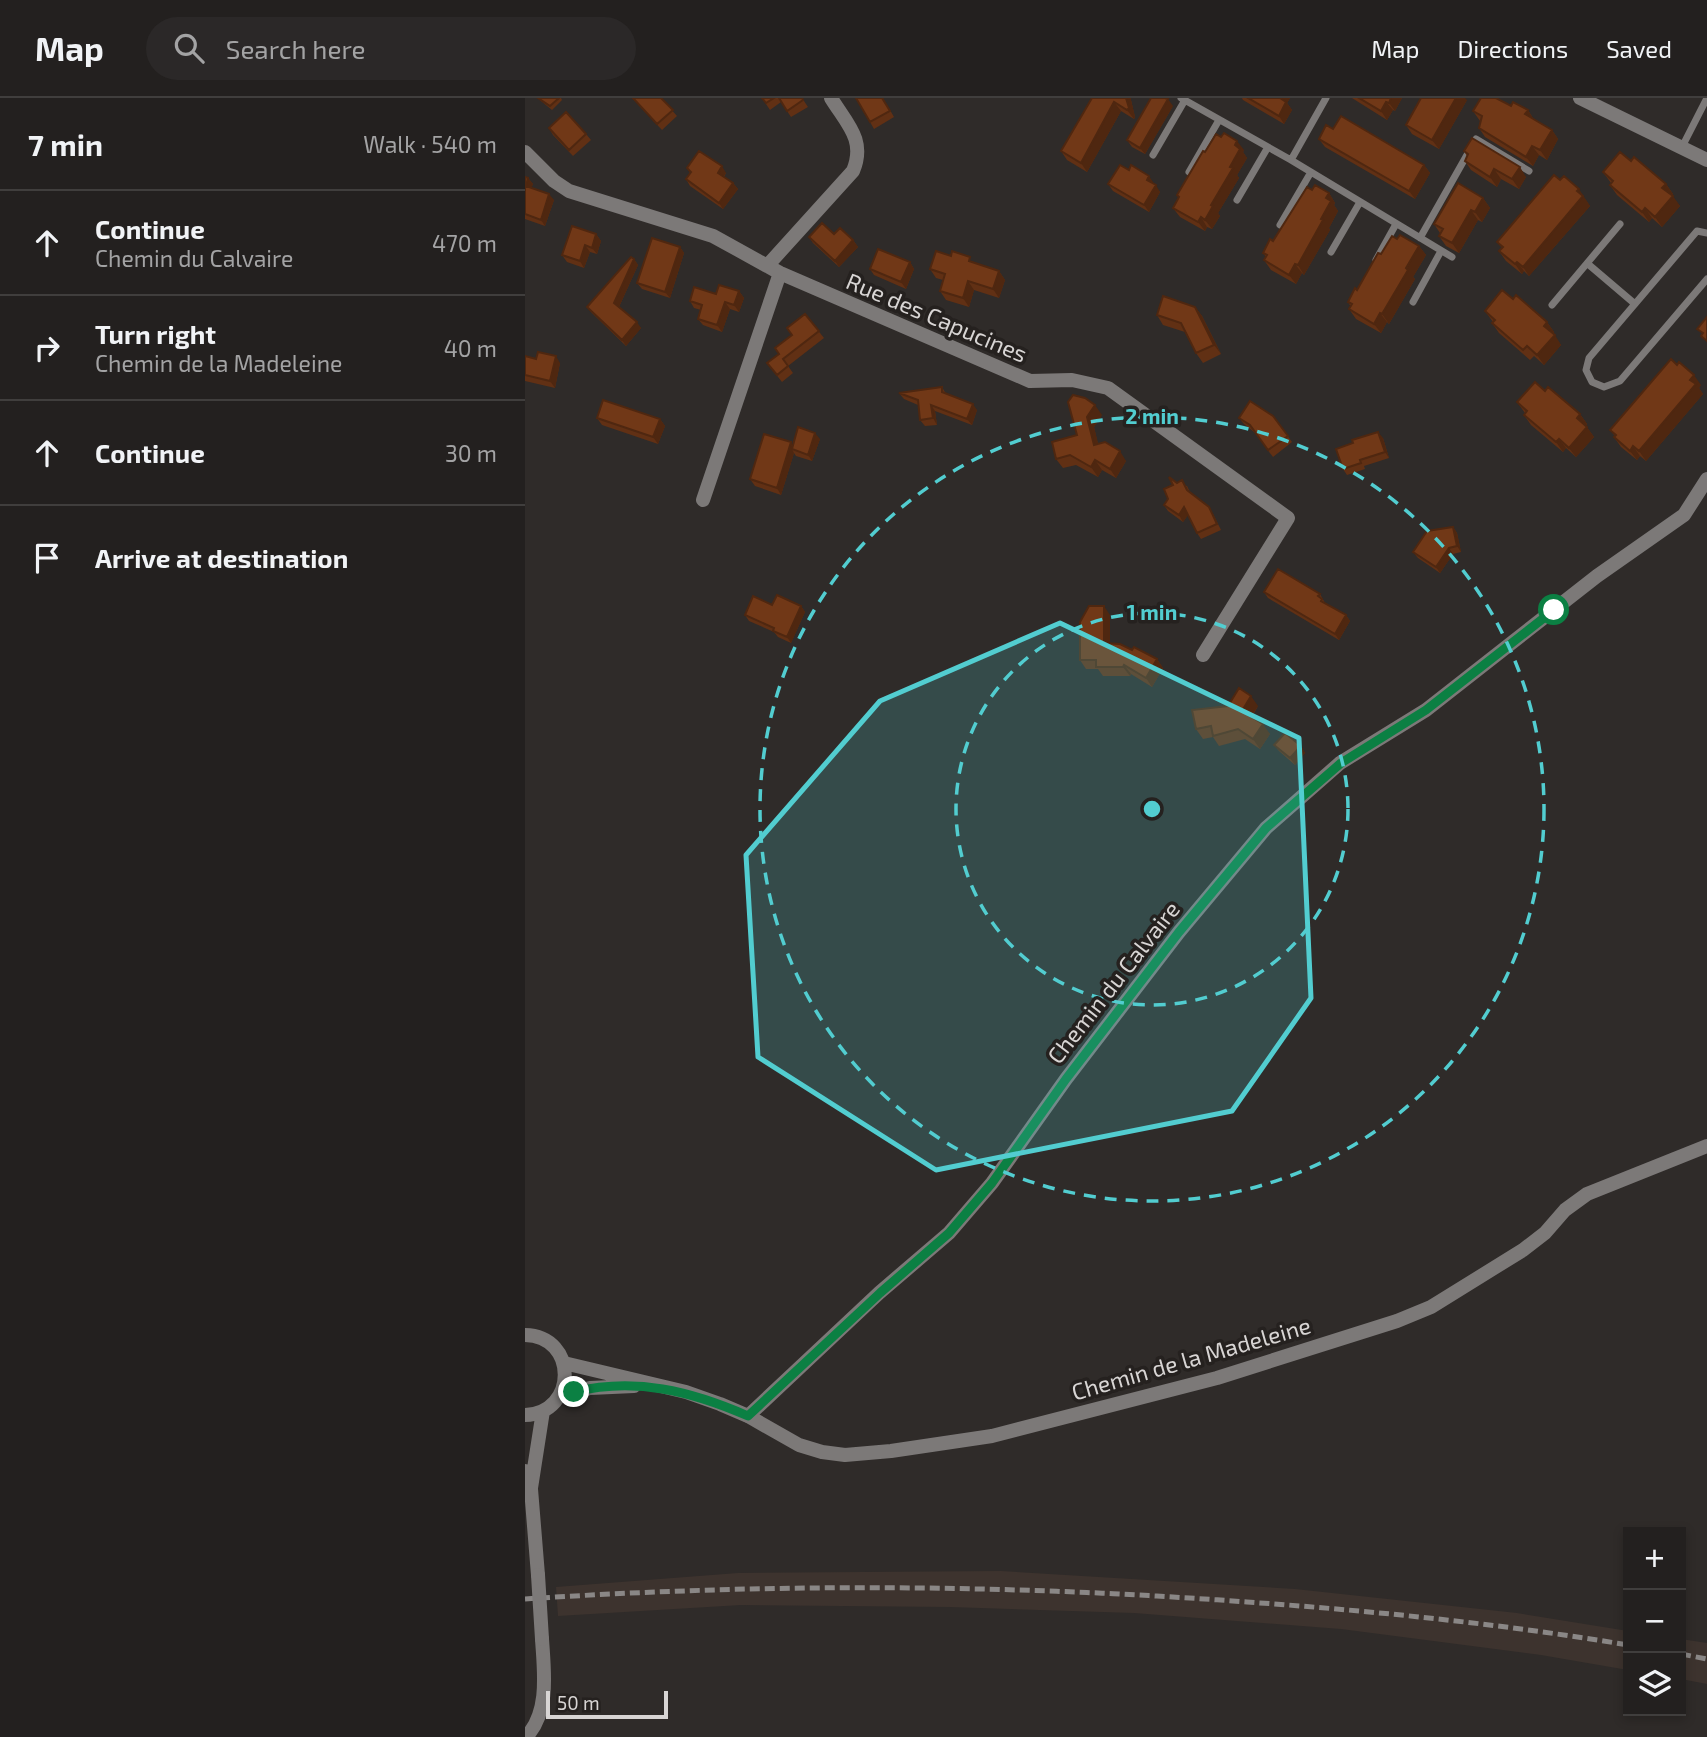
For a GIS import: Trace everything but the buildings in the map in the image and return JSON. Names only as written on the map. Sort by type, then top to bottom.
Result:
[{"type":"street","points":[[767,265],[853,171],[858,158],[858,143],[831,98]]},
{"type":"street","points":[[1580,98],[1707,160]]},
{"type":"street","name":"Rue des Capucines","points":[[525,152],[554,181],[569,191],[713,236],[780,273],[1030,382],[1072,380],[1108,388],[1289,518],[1203,655]]},
{"type":"street","points":[[703,500],[780,273]]},
{"type":"street","name":"Chemin du Calvaire","points":[[748,1416],[949,1233],[992,1183],[1066,1079],[1179,932],[1266,828],[1341,763],[1426,710],[1597,576],[1684,516],[1707,479]]},
{"type":"street","name":"Chemin de la Madeleine","points":[[651,1386],[685,1392],[748,1416],[799,1444],[822,1452],[856,1454],[950,1444],[992,1436],[1217,1378],[1397,1321],[1431,1307],[1523,1250],[1587,1194],[1707,1146]]},
{"type":"street","points":[[527,1331],[552,1344],[564,1363],[565,1374],[559,1396]]},
{"type":"street","points":[[564,1363],[651,1386]]},
{"type":"street","points":[[525,1415],[543,1411],[559,1396],[590,1388],[651,1386]]},
{"type":"street","points":[[526,1737],[538,1716],[545,1684],[531,1489],[543,1411]]},
{"type":"street","points":[[525,1471],[531,1489]]},
{"type":"lane","points":[[1291,160],[1326,98]]},
{"type":"lane","points":[[1682,146],[1707,98]]},
{"type":"lane","points":[[1153,155],[1183,99],[1452,257]]},
{"type":"lane","points":[[1189,172],[1219,120]]},
{"type":"lane","points":[[1420,238],[1476,139],[1529,171]]},
{"type":"lane","points":[[1237,200],[1268,147]]},
{"type":"lane","points":[[1280,225],[1311,172]]},
{"type":"lane","points":[[1331,252],[1360,202]]},
{"type":"lane","points":[[1373,264],[1396,224]]},
{"type":"lane","points":[[1552,305],[1620,224]]},
{"type":"lane","points":[[1707,233],[1697,232],[1589,358],[1586,370],[1592,382],[1604,387],[1621,382],[1707,279]]},
{"type":"lane","points":[[1413,302],[1441,251]]},
{"type":"lane","points":[[1588,264],[1635,304]]},
{"type":"highlighted area","points":[[1060,623],[1299,738],[1311,998],[1232,1111],[936,1170],[758,1057],[746,855],[880,701]]},
{"type":"shaded area","points":[[1001,1571],[1295,1589],[1517,1613],[1623,1630],[1623,1669],[1541,1655],[1341,1629],[1134,1613],[950,1607],[741,1605],[558,1616],[556,1587],[738,1573]]},
{"type":"shaded area","points":[[1686,1640],[1707,1643],[1707,1684],[1686,1680]]},
{"type":"railway","points":[[525,1599],[796,1588],[1067,1592],[1247,1602],[1391,1614],[1623,1644]]},
{"type":"railway","points":[[1686,1655],[1707,1659]]},
{"type":"route","points":[[574,1392],[621,1385],[651,1386],[685,1392],[748,1416],[949,1233],[992,1183],[1066,1079],[1179,932],[1266,828],[1341,763],[1426,710],[1554,610]]}]
